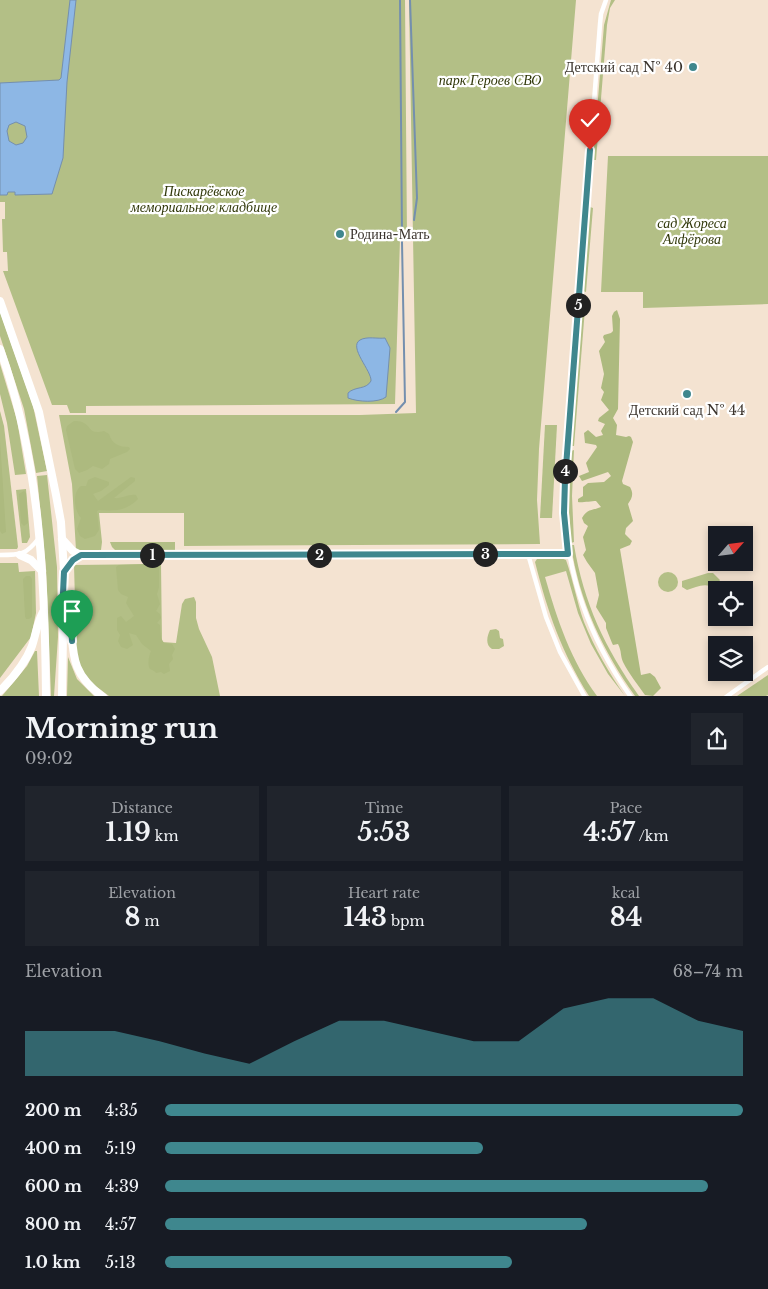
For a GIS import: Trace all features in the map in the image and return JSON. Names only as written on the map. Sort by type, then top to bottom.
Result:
[{"type":"main road","points":[[0,301],[39,412],[52,472],[62,539],[64,572],[62,696]]},
{"type":"main road","points":[[0,349],[12,382],[33,475],[42,571],[46,696]]},
{"type":"main road","points":[[62,539],[73,551],[81,555]]},
{"type":"main road","points":[[20,555],[31,560],[42,571]]},
{"type":"main road","points":[[63,593],[70,610],[72,649],[77,670],[89,686],[103,696]]},
{"type":"main road","points":[[0,691],[25,661],[43,612]]},
{"type":"street","points":[[606,0],[600,24],[564,513],[568,554],[579,597],[590,628],[609,665],[631,696]]},
{"type":"street","points":[[0,555],[20,555],[30,549],[40,538]]},
{"type":"street","points":[[528,554],[546,617],[560,652],[585,696]]},
{"type":"street","points":[[64,572],[73,560],[81,555],[568,554]]},
{"type":"street","points":[[726,696],[768,667]]},
{"type":"green space","name":"Пискарёвское мемориальное кладбище","points":[[0,0],[405,0],[407,238],[400,239],[395,404],[86,406],[86,413],[70,413],[67,405],[52,405],[3,271],[8,271],[7,252],[3,252],[2,219],[5,219],[5,202],[0,202]]},
{"type":"green space","name":"парк Героев СВО","points":[[409,0],[576,0],[539,449],[537,500],[540,544],[184,546],[184,513],[99,513],[101,550],[76,550],[72,484],[59,415],[360,415],[416,413]]},
{"type":"green space","points":[[611,0],[615,0],[610,8],[607,25],[596,160],[593,160],[604,25]]},
{"type":"green space","name":"сад Жореса Алфёрова","points":[[608,156],[768,156],[768,304],[643,308],[643,292],[601,292]]},
{"type":"green space","points":[[590,207],[593,208],[586,292],[583,291]]},
{"type":"green space","points":[[583,296],[586,296],[574,446],[571,446]]},
{"type":"green space","points":[[617,310],[620,319],[618,409],[613,418],[617,425],[616,435],[629,436],[633,442],[622,481],[623,484],[630,487],[632,492],[628,504],[633,521],[626,528],[625,534],[632,541],[630,545],[620,549],[641,675],[650,673],[655,677],[661,688],[653,696],[645,695],[628,671],[623,662],[618,644],[613,645],[606,628],[606,623],[596,607],[599,595],[595,573],[583,555],[586,550],[583,537],[588,526],[582,518],[588,511],[601,507],[596,501],[578,502],[578,499],[583,496],[583,487],[588,483],[604,482],[611,476],[608,472],[582,481],[579,476],[589,472],[586,463],[597,447],[596,445],[585,443],[584,433],[588,430],[596,437],[603,435],[601,431],[605,424],[598,421],[609,410],[601,400],[604,392],[601,388],[604,374],[599,351],[605,342],[604,335],[613,331],[612,316]]},
{"type":"green space","points":[[0,312],[33,406],[47,471],[36,473],[24,409],[0,336]]},
{"type":"green space","points":[[0,364],[17,420],[26,474],[15,475],[7,423],[0,394]]},
{"type":"green space","points":[[0,411],[4,426],[17,549],[0,549]]},
{"type":"green space","points":[[74,421],[82,422],[95,432],[104,431],[109,434],[116,444],[129,447],[130,449],[110,459],[109,464],[102,469],[93,466],[79,473],[75,469],[66,430],[67,426]]},
{"type":"green space","points":[[545,425],[557,425],[552,518],[540,518]]},
{"type":"green space","points":[[0,440],[6,532],[2,534],[0,531]]},
{"type":"green space","points":[[574,450],[572,496],[574,542],[571,543],[568,496],[571,451]]},
{"type":"green space","points":[[47,475],[57,567],[58,637],[54,696],[51,696],[46,568],[37,476]]},
{"type":"green space","points":[[95,477],[109,482],[109,485],[101,491],[93,494],[98,501],[131,477],[135,478],[135,481],[114,498],[136,495],[138,499],[125,508],[97,511],[99,530],[95,536],[85,539],[80,536],[77,529],[81,518],[76,506],[75,497],[81,486],[86,486],[88,480]]},
{"type":"green space","points":[[26,489],[30,537],[27,543],[22,543],[16,490]]},
{"type":"green space","points":[[24,491],[26,493],[28,523],[24,526],[21,523],[19,494]]},
{"type":"green space","points":[[110,542],[175,542],[175,550],[115,550]]},
{"type":"green space","points":[[571,545],[574,545],[590,606],[606,643],[639,696],[635,696],[623,679],[594,625],[580,586]]},
{"type":"green space","points":[[540,558],[561,558],[566,560],[588,632],[613,679],[625,696],[608,674],[591,644],[578,613],[566,571],[545,577],[572,654],[597,696],[589,696],[563,647],[550,615],[535,562]]},
{"type":"green space","points":[[0,563],[18,563],[19,572],[35,571],[36,613],[31,637],[0,678]]},
{"type":"green space","points":[[146,564],[158,567],[159,569],[157,594],[160,604],[156,611],[160,614],[161,618],[157,623],[160,625],[161,638],[164,643],[172,644],[175,649],[172,655],[173,659],[169,664],[170,671],[164,674],[161,672],[156,673],[150,669],[148,663],[151,651],[142,644],[136,635],[129,633],[133,645],[127,649],[121,647],[118,641],[120,635],[117,630],[117,618],[121,616],[126,622],[134,616],[126,603],[128,597],[121,594],[118,590],[116,567],[119,565]]},
{"type":"green space","points":[[161,564],[162,642],[176,643],[182,604],[185,599],[194,597],[196,602],[196,618],[212,657],[220,696],[109,696],[93,684],[80,668],[73,637],[76,637],[74,565]]},
{"type":"green space","points":[[664,572],[672,572],[678,578],[678,586],[672,592],[664,592],[658,586],[658,578]]},
{"type":"green space","points":[[708,573],[713,573],[720,580],[708,581],[708,586],[697,586],[687,590],[682,587],[682,581]]},
{"type":"green space","points":[[26,576],[30,576],[32,579],[32,617],[29,619],[26,619],[25,616],[23,579]]},
{"type":"green space","points":[[496,629],[499,631],[500,638],[503,639],[504,646],[499,649],[492,649],[488,645],[487,638],[490,630]]},
{"type":"green space","points":[[35,651],[37,651],[39,696],[2,696],[27,666]]},
{"type":"green space","points":[[68,657],[77,679],[94,696],[67,696]]},
{"type":"green space","points":[[768,675],[768,695],[737,696]]},
{"type":"water","points":[[70,0],[76,0],[67,82],[63,158],[52,194],[15,195],[15,192],[8,192],[7,195],[0,195],[0,83],[59,80],[61,78]],"holes":[[[16,122],[25,126],[27,137],[23,143],[16,145],[9,141],[7,131],[9,125]]]},
{"type":"water","points":[[366,338],[385,338],[390,348],[386,397],[368,401],[348,398],[348,393],[366,386],[371,381],[358,353],[357,343]]},
{"type":"waterway","points":[[400,0],[402,235]]},
{"type":"waterway","points":[[410,0],[417,198],[414,220]]},
{"type":"waterway","points":[[396,412],[405,402],[402,242]]},
{"type":"place","name":"Детский сад № 40","points":[[693,67]]},
{"type":"place","name":"Родина-Мать","points":[[340,234]]},
{"type":"place","name":"Детский сад № 44","points":[[687,394]]},
{"type":"route","points":[[72,641],[70,610],[63,593],[64,572],[73,560],[81,555],[568,554],[564,496],[590,150]]}]
